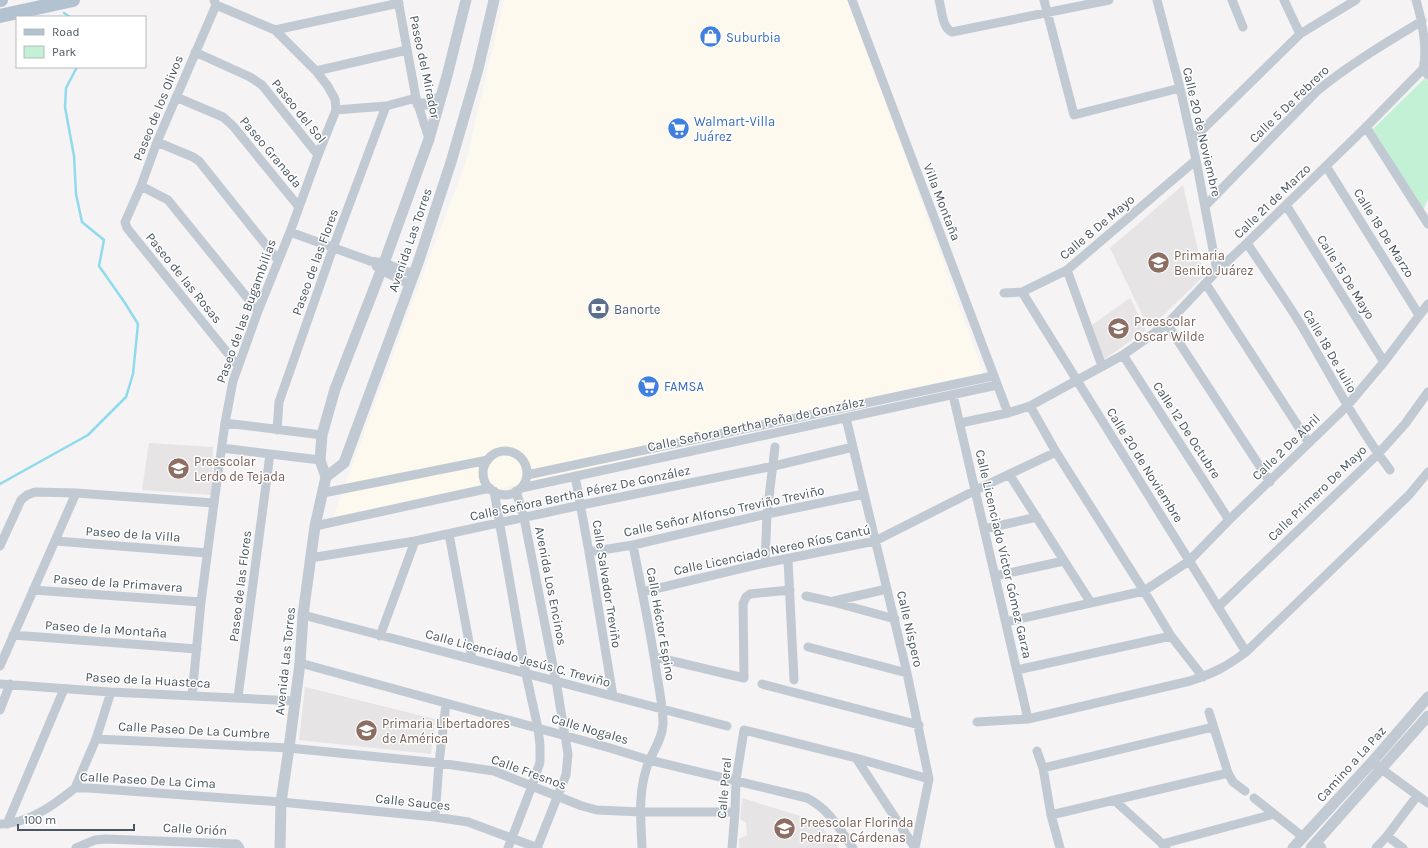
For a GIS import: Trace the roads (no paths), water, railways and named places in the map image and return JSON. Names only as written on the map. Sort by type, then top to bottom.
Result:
[{"type":"main road","points":[[0,16],[73,0]]},
{"type":"street","name":"Avenida Las Torres","points":[[280,848],[281,802],[296,701],[303,615],[310,558],[315,526],[326,477],[320,460],[322,435],[335,389],[383,266],[429,138],[466,0]]},
{"type":"street","name":"Avenida Las Torres","points":[[326,477],[344,463],[419,260],[451,162],[478,69],[494,0]]},
{"type":"street","name":"Villa Montaña","points":[[852,0],[1008,414]]},
{"type":"street","points":[[940,0],[945,26],[952,32],[1109,0]]},
{"type":"street","points":[[1044,0],[1074,114],[1180,88]]},
{"type":"street","name":"Calle 20 de Noviembre","points":[[1157,0],[1192,140],[1217,271]]},
{"type":"street","points":[[1232,0],[1243,27]]},
{"type":"street","points":[[1284,0],[1300,34]]},
{"type":"street","points":[[1192,140],[1300,34],[1356,0]]},
{"type":"street","points":[[1416,0],[1428,52],[1425,72]]},
{"type":"street","points":[[215,2],[275,30],[316,71],[335,99],[336,110],[386,106],[417,101],[428,104],[440,97]]},
{"type":"street","name":"Paseo de los Olivos","points":[[126,225],[125,220],[141,186],[157,142],[215,2]]},
{"type":"street","points":[[275,30],[398,2]]},
{"type":"street","name":"Paseo del Mirador","points":[[398,2],[417,101],[429,138]]},
{"type":"street","name":"Calle 5 De Febrero","points":[[1205,206],[1317,91],[1365,56],[1422,21]]},
{"type":"street","points":[[316,71],[407,50]]},
{"type":"street","name":"Paseo del Sol","points":[[195,52],[250,77],[262,85],[318,155]]},
{"type":"street","name":"Calle 21 de Marzo","points":[[1008,414],[1030,406],[1078,381],[1123,355],[1167,324],[1217,271],[1425,72]]},
{"type":"street","name":"Paseo Granada","points":[[176,97],[223,117],[233,126],[299,207]]},
{"type":"street","name":"Paseo de las Flores","points":[[277,430],[279,402],[333,248],[386,106]]},
{"type":"street","name":"Paseo de las Bugambilias","points":[[192,696],[207,553],[229,398],[238,366],[258,311],[290,232],[336,110]]},
{"type":"street","points":[[1366,127],[1426,221]]},
{"type":"street","points":[[157,142],[200,161],[278,260]]},
{"type":"street","name":"Calle 8 De Mayo","points":[[1004,293],[1022,292],[1067,270],[1196,160]]},
{"type":"street","name":"Calle 18 De Marzo","points":[[1326,166],[1419,315]]},
{"type":"street","points":[[141,186],[168,200],[258,311]]},
{"type":"street","name":"Calle 15 De Mayo","points":[[1286,205],[1384,362]]},
{"type":"street","points":[[1426,221],[1428,208]]},
{"type":"street","name":"Paseo de las Rosas","points":[[126,225],[238,366]]},
{"type":"street","points":[[290,232],[383,266],[411,279]]},
{"type":"street","name":"Calle 18 De Julio","points":[[1247,243],[1300,324],[1347,406],[1390,470]]},
{"type":"street","points":[[1067,270],[1102,366]]},
{"type":"street","points":[[1206,284],[1309,443]]},
{"type":"street","name":"Calle 20 de Noviembre","points":[[1022,292],[1246,652]]},
{"type":"street","name":"Calle 2 De Abril","points":[[1144,591],[1189,561],[1229,520],[1347,406],[1384,362],[1428,304]]},
{"type":"street","points":[[1167,324],[1270,482]]},
{"type":"street","name":"Calle 12 De Octubre","points":[[1123,355],[1229,520]]},
{"type":"street","name":"Calle Señora Bertha Peña de González","points":[[527,475],[993,376]]},
{"type":"street","name":"Calle Señora Bertha Peña de González","points":[[518,490],[576,476],[997,386]]},
{"type":"street","name":"Calle Primero De Mayo","points":[[1218,607],[1378,454],[1405,424],[1428,392]]},
{"type":"street","points":[[914,393],[916,403]]},
{"type":"street","name":"Calle Licenciado Víctor Gómez Garza","points":[[953,395],[1028,719]]},
{"type":"street","points":[[1030,406],[1056,452],[1171,636],[1203,677]]},
{"type":"street","points":[[960,423],[1008,414]]},
{"type":"street","name":"Calle Níspero","points":[[846,418],[919,725],[929,779],[915,848]]},
{"type":"street","points":[[225,423],[322,435]]},
{"type":"street","points":[[765,563],[767,514],[774,466],[775,447]]},
{"type":"street","name":"Calle Señora Bertha Pérez De González","points":[[310,558],[415,541],[581,505],[774,466],[853,447]]},
{"type":"street","points":[[222,448],[320,460]]},
{"type":"street","points":[[315,526],[492,490],[505,494],[518,490],[525,482],[527,475],[527,467],[523,460],[518,455],[511,452],[502,451],[494,454],[488,460],[484,468],[486,482],[492,490],[500,522],[526,674],[538,728],[540,745],[540,762],[508,848]]},
{"type":"street","name":"Calle Licenciado Nereo Ríos Cantú","points":[[642,592],[765,563],[788,560],[875,541],[1056,452]]},
{"type":"street","name":"Paseo de las Flores","points":[[238,698],[270,454]]},
{"type":"street","points":[[323,493],[488,460]]},
{"type":"street","points":[[977,722],[1028,719],[1203,677],[1230,665],[1246,652],[1409,495],[1428,472]]},
{"type":"street","points":[[1009,474],[1091,603]]},
{"type":"street","name":"Calle Salvador Treviño","points":[[576,476],[613,696]]},
{"type":"street","name":"Avenida Los Encinos","points":[[518,490],[556,681],[568,754],[566,775],[538,848]]},
{"type":"street","points":[[0,546],[21,500],[31,493],[76,493],[214,503]]},
{"type":"street","points":[[0,666],[76,493]]},
{"type":"street","name":"Calle Señor Alfonso Treviño Treviño","points":[[589,552],[633,545],[767,514],[864,494]]},
{"type":"street","points":[[984,529],[1037,517]]},
{"type":"street","points":[[449,534],[472,658]]},
{"type":"street","name":"Paseo de la Villa","points":[[56,541],[207,553]]},
{"type":"street","points":[[380,636],[415,541]]},
{"type":"street","name":"Calle Héctor Espino","points":[[633,545],[655,657],[662,709],[660,741],[649,760],[641,790],[642,848]]},
{"type":"street","points":[[788,560],[794,680]]},
{"type":"street","points":[[995,576],[1064,561]]},
{"type":"street","points":[[833,602],[887,589]]},
{"type":"street","name":"Paseo de la Primavera","points":[[33,590],[201,602]]},
{"type":"street","points":[[655,657],[744,678],[744,600],[750,594],[790,590]]},
{"type":"street","points":[[1006,622],[1144,591]]},
{"type":"street","points":[[806,596],[833,602],[894,620]]},
{"type":"street","name":"Calle Licenciado Jesús C. Treviño","points":[[303,615],[380,636],[472,658],[526,674],[726,726]]},
{"type":"street","name":"Paseo de la Montaña","points":[[13,635],[197,649]]},
{"type":"street","points":[[1017,670],[1171,636]]},
{"type":"street","points":[[808,647],[907,673]]},
{"type":"street","name":"Calle Nogales","points":[[300,663],[649,760],[807,798],[815,802],[830,814],[853,848]]},
{"type":"street","name":"Paseo de la Huasteca","points":[[0,684],[111,692],[296,701]]},
{"type":"street","points":[[0,710],[10,684]]},
{"type":"street","points":[[762,684],[919,725]]},
{"type":"street","points":[[4,824],[64,689]]},
{"type":"street","points":[[75,788],[96,739],[111,692]]},
{"type":"street","name":"Camino a La Paz","points":[[1295,847],[1427,699]]},
{"type":"street","points":[[435,817],[439,763],[446,704]]},
{"type":"street","points":[[1209,712],[1228,773],[1233,782],[1244,791]]},
{"type":"street","name":"Camino a La Paz","points":[[1317,846],[1381,769],[1428,716]]},
{"type":"street","points":[[1043,768],[1213,727]]},
{"type":"street","name":"Calle Peral","points":[[732,848],[736,812],[736,780],[744,730],[856,758]]},
{"type":"street","name":"Calle Paseo De La Cumbre","points":[[96,739],[289,748]]},
{"type":"street","name":"Calle Fresnos","points":[[289,748],[439,763],[494,771],[582,806],[597,810],[641,812],[736,812]]},
{"type":"street","points":[[1038,751],[1043,768],[1051,815],[1060,848]]},
{"type":"street","points":[[856,758],[929,779]]},
{"type":"street","points":[[856,758],[915,848]]},
{"type":"street","points":[[1372,762],[1428,803]]},
{"type":"street","points":[[1051,815],[1228,773]]},
{"type":"street","name":"Calle Paseo De La Cima","points":[[4,824],[22,821],[41,812],[75,788],[281,802]]},
{"type":"street","points":[[1376,848],[1418,796]]},
{"type":"street","points":[[1254,798],[1303,837]]},
{"type":"street","points":[[1114,800],[1164,846],[1274,814]]},
{"type":"street","name":"Calle Sauces","points":[[281,802],[435,817],[468,822],[512,837],[538,848]]},
{"type":"street","points":[[1387,836],[1403,848]]},
{"type":"street","name":"Calle Orión","points":[[76,848],[95,844],[197,846],[237,844],[240,848]]},
{"type":"waterway","points":[[64,13],[68,16]]},
{"type":"waterway","points":[[0,484],[88,435],[126,397],[133,374],[138,324],[99,266],[104,240],[82,222],[76,194],[74,156],[65,107],[66,88],[76,68]]},
{"type":"place","name":"Suburbia","points":[[710,37]]},
{"type":"place","name":"Walmart-Villa Juárez","points":[[679,128]]},
{"type":"place","name":"Primaria Benito Juárez","points":[[1159,262]]},
{"type":"place","name":"Banorte","points":[[599,309]]},
{"type":"place","name":"Preescolar Oscar Wilde","points":[[1118,328]]},
{"type":"place","name":"FAMSA","points":[[648,386]]},
{"type":"place","name":"Preescolar Lerdo de Tejada","points":[[179,468]]},
{"type":"place","name":"Primaria Libertadores de América","points":[[367,730]]},
{"type":"place","name":"Preescolar Florinda Pedraza Cárdenas","points":[[785,829]]}]
